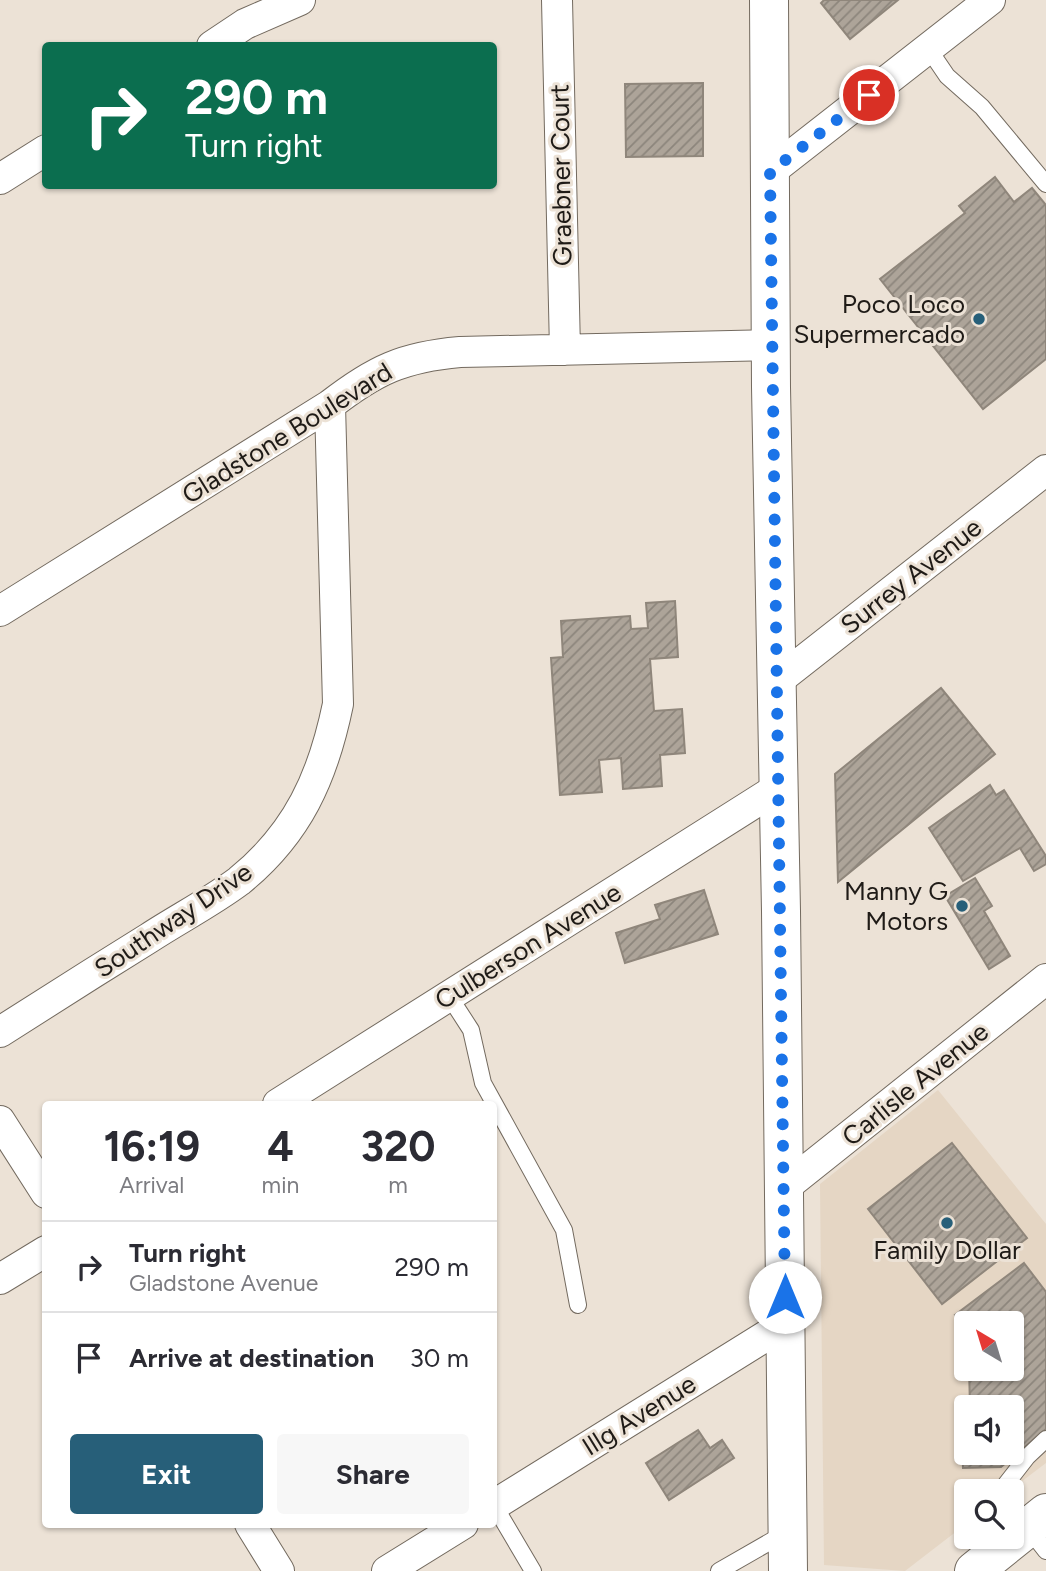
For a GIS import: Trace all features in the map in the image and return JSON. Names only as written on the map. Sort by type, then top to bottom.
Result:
[{"type":"main road","points":[[769,0],[771,345],[788,1571]]},
{"type":"main road","points":[[990,1566],[1040,1531]]},
{"type":"street","points":[[218,42],[245,24],[300,0]]},
{"type":"street","name":"Graebner Court","points":[[556,0],[565,350]]},
{"type":"street","points":[[770,172],[990,0]]},
{"type":"street","points":[[0,179],[42,153]]},
{"type":"street","name":"Gladstone Boulevard","points":[[0,611],[330,405],[374,373],[414,358],[460,352],[771,345]]},
{"type":"street","name":"Southway Drive","points":[[0,1032],[236,883],[277,844],[308,797],[321,772],[330,745],[338,704],[330,405]]},
{"type":"street","name":"Surrey Avenue","points":[[776,682],[1046,470]]},
{"type":"street","name":"Culberson Avenue","points":[[283,1101],[778,788]]},
{"type":"street","name":"Carlisle Avenue","points":[[784,1188],[1046,979]]},
{"type":"street","points":[[0,1121],[42,1187]]},
{"type":"street","points":[[0,1279],[42,1253]]},
{"type":"street","name":"Illg Avenue","points":[[497,1503],[785,1324]]},
{"type":"street","points":[[252,1528],[279,1571]]},
{"type":"street","points":[[387,1571],[457,1528]]},
{"type":"lane","points":[[928,48],[947,76],[982,107],[1046,184]]},
{"type":"lane","points":[[449,996],[471,1030],[483,1083],[493,1101]]},
{"type":"lane","points":[[497,1108],[564,1230],[578,1305]]},
{"type":"lane","points":[[1010,1479],[1046,1439]]},
{"type":"lane","points":[[497,1510],[533,1571]]},
{"type":"lane","points":[[719,1571],[787,1531]]},
{"type":"shaded area","points":[[938,1090],[1046,1224],[1046,1463],[1024,1480],[954,1479],[954,1533],[905,1571],[824,1565],[820,1184]]},
{"type":"building","points":[[824,0],[898,0],[850,39],[821,3]]},
{"type":"building","points":[[703,83],[703,156],[626,157],[625,84]]},
{"type":"building","name":"Poco Loco Supermercado","points":[[995,177],[1014,202],[1032,188],[1046,205],[1046,359],[983,409],[880,279],[965,213],[959,206]]},
{"type":"building","points":[[675,601],[678,657],[650,659],[654,711],[682,709],[685,753],[660,755],[662,786],[623,789],[621,758],[599,760],[602,792],[560,795],[551,658],[563,657],[561,621],[630,616],[631,629],[648,628],[646,603]]},
{"type":"building","points":[[941,688],[995,754],[838,882],[835,774]]},
{"type":"building","points":[[990,785],[996,795],[1004,790],[1046,856],[1046,864],[1034,871],[1020,848],[963,881],[929,828]]},
{"type":"building","points":[[975,878],[992,906],[984,911],[1010,956],[989,969],[945,896]]},
{"type":"building","points":[[704,890],[718,934],[625,963],[616,933],[660,919],[655,905]]},
{"type":"building","name":"Family Dollar","points":[[952,1143],[1027,1238],[942,1304],[868,1209]]},
{"type":"building","points":[[1024,1263],[1046,1292],[1046,1429],[1024,1448],[1024,1395],[970,1395],[969,1381],[1024,1381],[1024,1311],[960,1311]]},
{"type":"building","points":[[698,1430],[710,1448],[722,1440],[734,1458],[669,1500],[646,1463]]},
{"type":"building","points":[[963,1465],[1003,1465],[1001,1467],[963,1468]]},
{"type":"place","name":"Poco Loco Supermercado","points":[[979,319]]},
{"type":"place","name":"Manny G Motors","points":[[962,906]]},
{"type":"place","name":"Family Dollar","points":[[947,1223]]},
{"type":"route","points":[[785,1297],[770,172],[869,95]]}]
